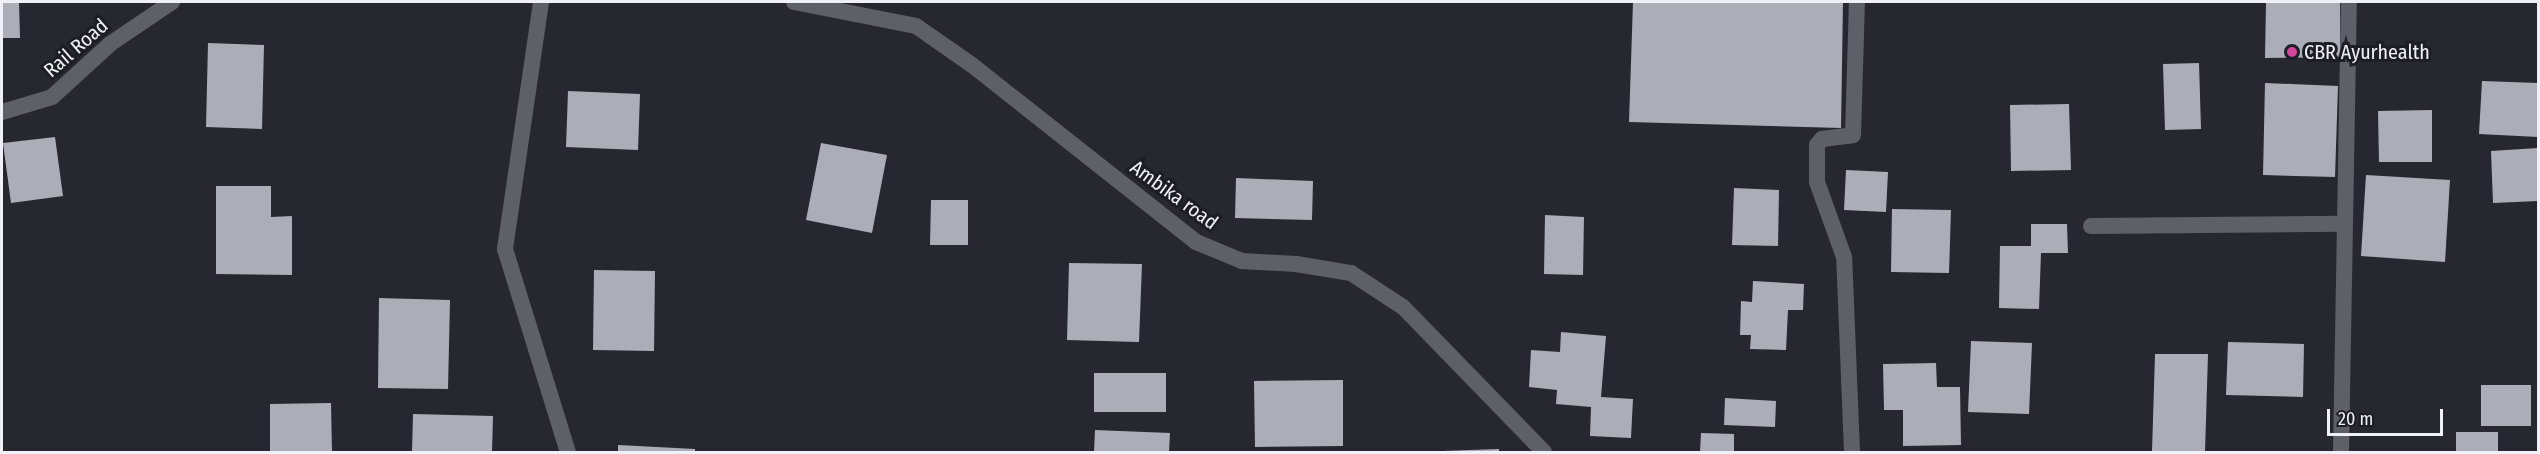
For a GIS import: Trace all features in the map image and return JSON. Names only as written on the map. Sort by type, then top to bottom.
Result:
[{"type":"street","name":"Rail Road","points":[[2,112],[52,97],[110,44],[172,2]]},
{"type":"street","points":[[541,2],[505,249],[568,453]]},
{"type":"street","name":"Ambika road","points":[[794,2],[916,26],[972,65],[1196,242],[1242,261],[1296,264],[1351,273],[1403,307],[1544,453]]},
{"type":"street","points":[[1852,453],[1844,257],[1817,182],[1817,145],[1822,139],[1853,135],[1857,2]]},
{"type":"street","points":[[2341,453],[2349,2]]},
{"type":"street","points":[[2091,225],[2345,224]]},
{"type":"building","points":[[2,2],[19,2],[20,38],[2,38]]},
{"type":"building","points":[[1633,2],[1843,2],[1841,128],[1629,122]]},
{"type":"building","points":[[2266,2],[2340,2],[2340,57],[2265,58]]},
{"type":"building","points":[[208,43],[264,45],[262,129],[206,127]]},
{"type":"building","points":[[2199,63],[2201,129],[2165,130],[2163,64]]},
{"type":"building","points":[[2482,81],[2538,83],[2538,137],[2479,134]]},
{"type":"building","points":[[2265,83],[2338,86],[2335,177],[2263,175]]},
{"type":"building","points":[[568,91],[640,94],[638,150],[566,147]]},
{"type":"building","points":[[2069,104],[2071,170],[2011,171],[2010,105]]},
{"type":"building","points":[[2432,110],[2432,162],[2379,162],[2378,111]]},
{"type":"building","points":[[55,137],[63,196],[11,203],[3,143]]},
{"type":"building","points":[[821,143],[887,155],[872,233],[806,220]]},
{"type":"building","points":[[2538,148],[2538,201],[2493,203],[2491,151]]},
{"type":"building","points":[[1846,170],[1888,172],[1886,212],[1844,210]]},
{"type":"building","points":[[2366,175],[2450,180],[2445,262],[2361,256]]},
{"type":"building","points":[[1236,178],[1313,181],[1312,220],[1235,218]]},
{"type":"building","points":[[216,186],[271,186],[271,217],[292,216],[292,275],[216,274]]},
{"type":"building","points":[[1734,188],[1779,190],[1778,246],[1732,245]]},
{"type":"building","points":[[931,200],[968,200],[968,245],[930,245]]},
{"type":"building","points":[[1892,209],[1951,210],[1949,273],[1891,272]]},
{"type":"building","points":[[1545,215],[1584,217],[1583,275],[1544,274]]},
{"type":"building","points":[[2031,224],[2067,224],[2068,253],[2041,253],[2039,309],[1999,308],[2000,246],[2031,246]]},
{"type":"building","points":[[1069,263],[1142,264],[1139,342],[1067,340]]},
{"type":"building","points":[[594,270],[655,271],[654,351],[593,350]]},
{"type":"building","points":[[1753,281],[1804,284],[1803,310],[1788,310],[1786,350],[1750,349],[1751,335],[1740,335],[1741,301],[1752,302]]},
{"type":"building","points":[[379,298],[450,300],[448,389],[378,388]]},
{"type":"building","points":[[1561,332],[1606,336],[1601,397],[1633,399],[1631,438],[1590,436],[1591,407],[1556,404],[1557,390],[1529,387],[1531,350],[1560,352]]},
{"type":"building","points":[[1971,341],[2032,343],[2029,414],[1968,412]]},
{"type":"building","points":[[2228,342],[2304,344],[2303,397],[2226,395]]},
{"type":"building","points":[[2155,354],[2208,354],[2205,452],[2152,452]]},
{"type":"building","points":[[1936,363],[1937,387],[1960,387],[1961,445],[1903,446],[1903,410],[1884,410],[1883,364]]},
{"type":"building","points":[[1094,373],[1166,373],[1166,412],[1094,412]]},
{"type":"building","points":[[1343,380],[1343,446],[1255,447],[1254,381]]},
{"type":"building","points":[[2481,385],[2531,385],[2531,426],[2481,426]]},
{"type":"building","points":[[1725,398],[1776,401],[1775,427],[1724,425]]},
{"type":"building","points":[[331,403],[332,452],[270,452],[270,404]]},
{"type":"building","points":[[413,414],[493,416],[492,452],[412,452]]},
{"type":"building","points":[[1095,430],[1170,433],[1169,452],[1094,452]]},
{"type":"building","points":[[2456,432],[2498,432],[2498,452],[2456,452]]},
{"type":"building","points":[[1701,433],[1734,434],[1734,452],[1700,452]]},
{"type":"building","points":[[618,445],[695,449],[695,452],[618,452]]},
{"type":"building","points":[[1499,449],[1499,452],[1443,452],[1443,451]]},
{"type":"place","name":"CBR Ayurhealth","points":[[2292,52]]}]
